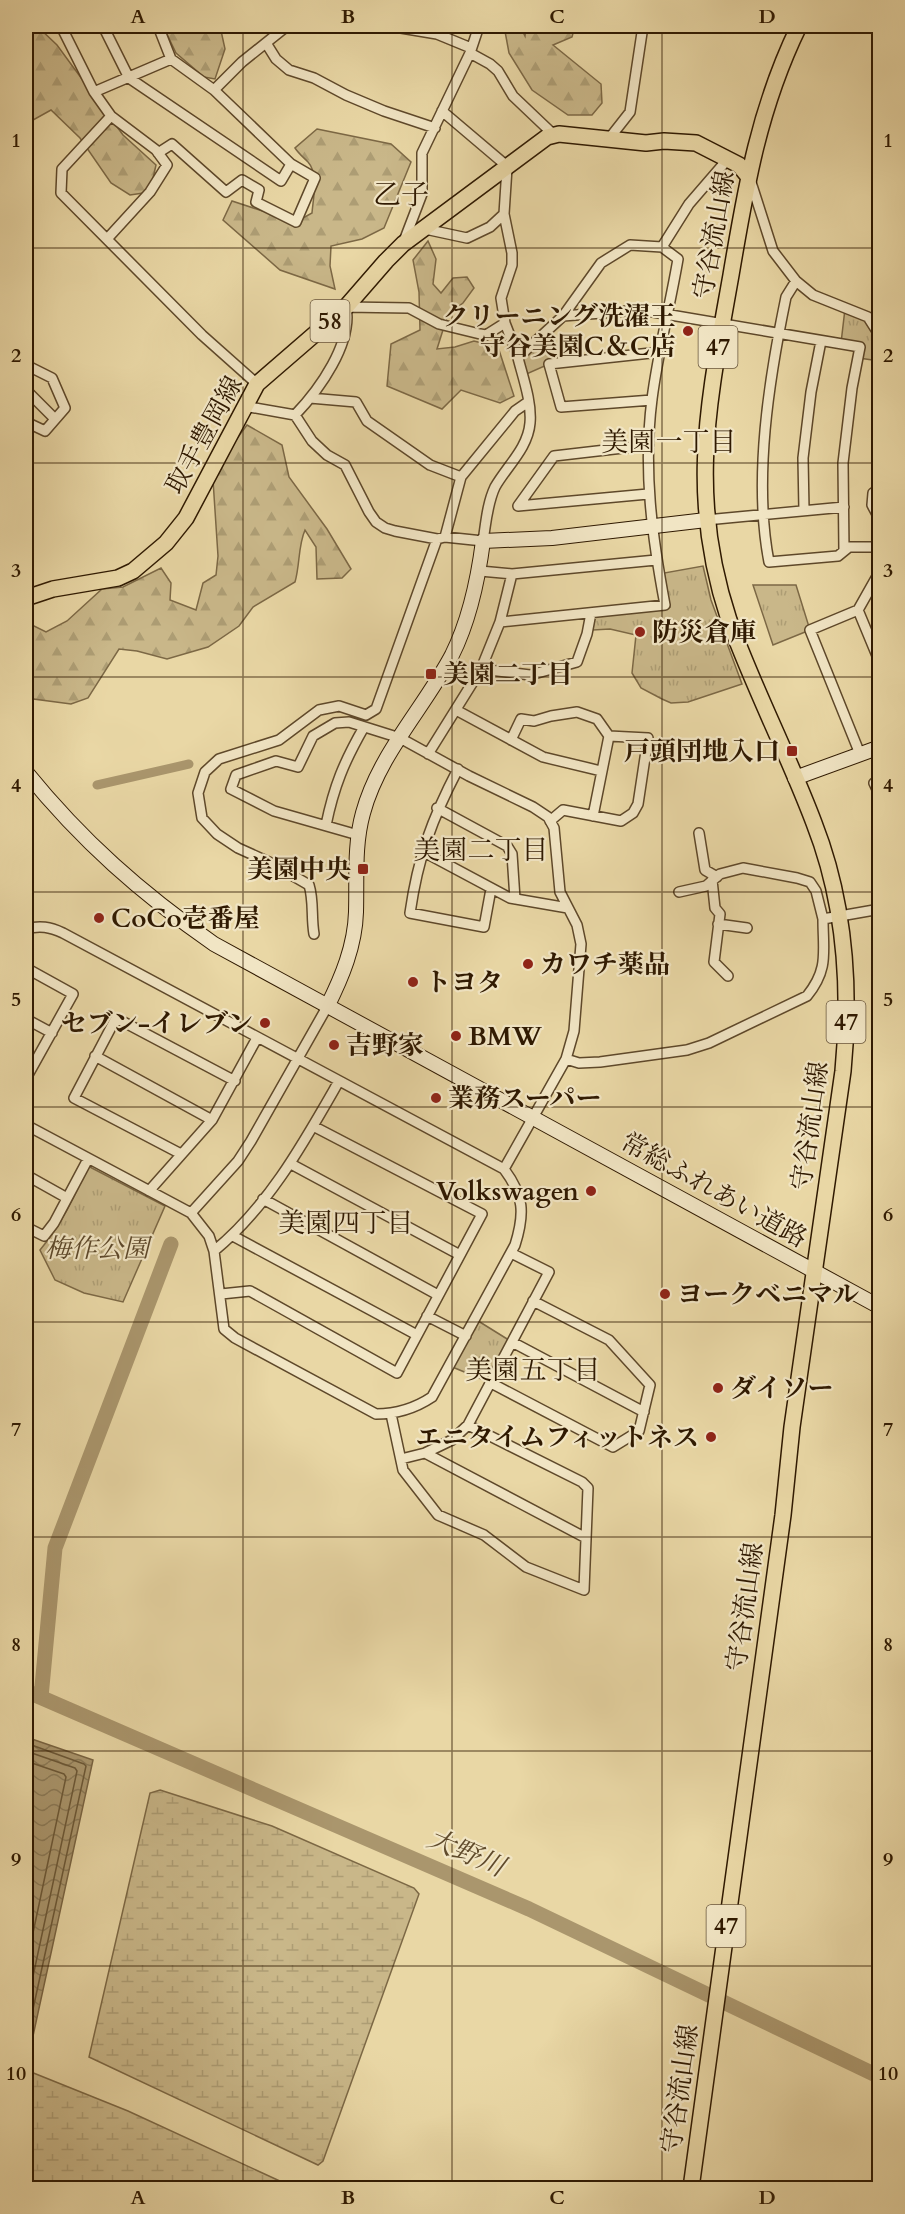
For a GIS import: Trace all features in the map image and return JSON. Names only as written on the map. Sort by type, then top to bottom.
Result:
[{"type":"main road","name":"守谷流山線","points":[[691,2188],[783,1515],[792,1427],[843,1071],[846,1029],[846,963],[840,915],[822,844],[733,631],[717,580],[706,520],[704,492],[705,436],[712,383],[748,176],[770,97],[799,26]]},
{"type":"main road","points":[[554,135],[646,143],[664,141],[696,143],[739,165],[748,176]]},
{"type":"main road","name":"取手豊岡線","points":[[26,598],[53,589],[118,578],[133,571],[152,556],[186,518],[257,384],[346,307],[403,244],[547,137],[554,135]]},
{"type":"street","points":[[61,26],[94,92],[111,116],[158,153],[167,165],[150,192],[107,240]]},
{"type":"street","points":[[103,26],[129,78],[281,181],[291,164]]},
{"type":"street","points":[[158,26],[171,59],[214,90],[291,164],[315,178],[296,222],[256,202],[259,190],[242,180],[226,192],[172,144],[158,153]]},
{"type":"street","points":[[214,90],[242,62],[287,26]]},
{"type":"street","points":[[389,26],[437,34],[471,51],[498,71],[513,96],[554,135]]},
{"type":"street","points":[[403,244],[421,200],[422,153],[471,51],[479,26]]},
{"type":"street","points":[[608,140],[630,112],[643,26]]},
{"type":"street","points":[[266,44],[276,59],[289,70],[314,78],[360,102],[435,128]]},
{"type":"street","points":[[94,92],[171,59]]},
{"type":"street","points":[[191,1213],[238,1161],[298,1060],[327,1007],[345,966],[354,931],[358,835],[370,789],[451,655],[470,606],[480,571],[488,507],[495,488],[524,444],[530,422],[517,354],[505,323],[501,298],[510,272],[512,254],[504,214],[507,168],[442,111]]},
{"type":"street","points":[[111,116],[62,169],[61,193],[202,335],[257,384]]},
{"type":"street","points":[[662,247],[689,204],[727,160]]},
{"type":"street","points":[[748,176],[773,251],[796,281],[813,295],[868,317],[879,336]]},
{"type":"street","points":[[425,229],[467,238],[490,226],[504,214]]},
{"type":"street","points":[[500,622],[665,605],[651,527],[648,494],[649,445],[652,400],[678,259],[662,247],[630,245],[601,263],[562,316],[525,351],[517,354]]},
{"type":"street","points":[[796,281],[786,297],[764,429],[764,537],[769,562],[838,556],[849,547],[878,547],[879,558]]},
{"type":"street","points":[[295,415],[326,376],[349,320],[346,307],[409,308],[439,324],[480,334],[486,334],[505,323]]},
{"type":"street","points":[[562,316],[641,310],[723,322],[860,347],[846,428],[843,463],[844,552]]},
{"type":"street","points":[[804,510],[803,458],[811,392],[821,341]]},
{"type":"street","points":[[26,344],[28,347],[26,351]]},
{"type":"street","points":[[652,400],[561,406],[549,364],[660,352]]},
{"type":"street","points":[[26,364],[52,378],[65,408],[45,431],[26,422]]},
{"type":"street","points":[[26,390],[54,420]]},
{"type":"street","points":[[310,398],[356,402],[367,421],[429,465],[461,477]]},
{"type":"street","points":[[314,934],[309,885],[271,863],[238,848],[217,834],[201,818],[198,793],[205,772],[219,759],[279,740],[319,710],[339,706],[366,715],[376,708],[441,538],[461,477],[515,411],[528,402]]},
{"type":"street","points":[[244,406],[295,415],[312,441],[327,455],[345,465],[376,522],[395,531],[483,541],[552,538],[844,507]]},
{"type":"street","points":[[648,494],[518,506],[554,456],[649,445]]},
{"type":"street","points":[[873,493],[872,505],[879,520]]},
{"type":"street","points":[[480,571],[512,574],[656,560]]},
{"type":"street","points":[[860,754],[810,630],[858,610],[879,571]]},
{"type":"street","points":[[428,754],[481,669],[500,622],[512,574]]},
{"type":"street","points":[[858,610],[879,663]]},
{"type":"street","points":[[481,669],[530,675],[577,662],[587,634],[591,613]]},
{"type":"street","points":[[456,710],[543,757],[601,771]]},
{"type":"street","points":[[511,740],[521,719],[534,721],[577,712],[597,719],[609,736],[593,816]]},
{"type":"street","points":[[358,835],[274,811],[231,789],[236,775],[276,761],[298,766],[313,736],[336,723],[349,722],[400,738],[533,807],[550,821],[554,828],[560,892],[577,925],[581,944],[574,1031],[566,1059],[504,1169]]},
{"type":"street","points":[[326,825],[333,790],[364,727]]},
{"type":"street","points":[[550,821],[563,810],[621,821],[633,813],[638,804],[648,738],[609,736]]},
{"type":"street","points":[[795,778],[879,747]]},
{"type":"street","points":[[458,769],[437,808],[422,851],[414,881],[410,913],[484,927],[491,889]]},
{"type":"street","name":"常総ふれあい道路","points":[[26,772],[112,865],[156,903],[214,944],[879,1306]]},
{"type":"street","points":[[879,781],[874,783],[879,796]]},
{"type":"street","points":[[437,808],[507,846],[512,854],[515,899]]},
{"type":"street","points":[[699,833],[705,870],[715,879],[715,908],[720,914],[714,962],[728,976]]},
{"type":"street","points":[[422,851],[491,889],[515,899],[568,908]]},
{"type":"street","points":[[566,1059],[579,1063],[600,1062],[687,1050],[709,1043],[807,996],[817,983],[822,973],[823,919],[816,891],[810,882],[743,868],[715,879],[706,886],[679,892]]},
{"type":"street","points":[[823,919],[879,909]]},
{"type":"street","points":[[718,924],[747,928]]},
{"type":"street","points":[[26,929],[51,928],[63,933],[504,1169],[516,1186],[522,1212],[519,1232],[511,1253],[432,1397],[408,1409],[391,1414],[376,1414],[235,1338],[224,1329],[214,1251],[209,1236],[191,1213],[26,1125]]},
{"type":"street","points":[[26,968],[73,994],[29,1073],[26,1071]]},
{"type":"street","points":[[181,1154],[74,1098],[116,1018],[235,1081]]},
{"type":"street","points":[[26,1019],[52,1033]]},
{"type":"street","points":[[149,1191],[212,1120],[257,1038]]},
{"type":"street","points":[[95,1056],[212,1120]]},
{"type":"street","points":[[214,1251],[233,1236],[291,1164],[339,1081]]},
{"type":"street","points":[[221,1294],[250,1291],[397,1373],[482,1214],[313,1126]]},
{"type":"street","points":[[26,1227],[44,1236],[54,1223],[88,1159]]},
{"type":"street","points":[[291,1164],[460,1255]]},
{"type":"street","points":[[26,1175],[67,1198]]},
{"type":"street","points":[[263,1199],[438,1295]]},
{"type":"street","points":[[233,1236],[417,1335]]},
{"type":"street","points":[[401,1459],[425,1453],[452,1440],[468,1425],[491,1383],[549,1272],[511,1253]]},
{"type":"street","points":[[491,1383],[613,1447],[639,1431],[650,1385],[609,1340],[533,1301]]},
{"type":"street","points":[[427,1316],[466,1336]]},
{"type":"street","points":[[512,1342],[644,1412]]},
{"type":"street","points":[[391,1414],[403,1470],[438,1515],[484,1535],[526,1567],[584,1590],[588,1488],[582,1482],[468,1425]]},
{"type":"street","points":[[425,1453],[586,1538]]},
{"type":"green space","points":[[26,26],[37,26],[57,45],[123,135],[156,165],[150,192],[130,195],[111,183],[80,138],[51,110],[26,124]]},
{"type":"green space","points":[[163,26],[220,26],[225,49],[215,79],[204,77],[176,53]]},
{"type":"green space","points":[[504,26],[520,26],[525,36],[526,26],[575,26],[572,37],[553,45],[601,84],[602,103],[592,115],[568,115],[532,90],[509,53]]},
{"type":"green space","points":[[317,129],[391,144],[411,162],[384,228],[362,239],[331,246],[330,266],[335,289],[280,270],[223,220],[232,201],[296,222],[312,213],[313,173],[308,162],[295,148]]},
{"type":"green space","points":[[428,241],[436,259],[433,284],[441,293],[453,278],[467,277],[474,288],[463,303],[448,314],[437,349],[455,347],[474,341],[498,347],[514,396],[500,403],[461,390],[442,409],[387,386],[391,344],[420,330],[419,292],[413,260]]},
{"type":"green space","points":[[845,309],[862,314],[879,336],[879,361],[859,358],[860,347],[841,343]]},
{"type":"green space","points":[[549,329],[559,363],[549,364],[522,376],[517,354]]},
{"type":"green space","points":[[247,425],[282,445],[289,477],[327,529],[351,569],[342,578],[317,579],[316,547],[305,530],[295,582],[253,607],[239,626],[208,647],[167,659],[119,649],[88,698],[71,704],[26,698],[26,622],[46,632],[67,621],[102,589],[123,587],[161,568],[171,583],[170,600],[196,610],[203,583],[216,575],[218,556],[213,480],[223,457]]},
{"type":"green space","points":[[703,566],[711,600],[742,684],[688,702],[671,703],[641,688],[632,673],[636,635],[610,629],[593,630],[594,617],[670,607],[664,573]]},
{"type":"green space","points":[[753,585],[796,585],[810,630],[773,645]]},
{"type":"green space","name":"梅作公園","points":[[88,1166],[165,1206],[123,1302],[84,1293],[55,1280],[40,1250],[55,1231],[67,1210]]},
{"type":"green space","points":[[475,1319],[512,1342],[491,1383],[450,1366]]},
{"type":"green space","points":[[160,1790],[272,1826],[414,1888],[419,1894],[323,2161],[318,2165],[89,2057],[150,1793]]},
{"type":"green space","points":[[26,2070],[128,2111],[295,2188],[26,2188]]},
{"type":"water","points":[[26,1737],[93,1760],[33,2036],[26,2041]]},
{"type":"waterway","points":[[97,785],[189,764]]},
{"type":"waterway","points":[[41,1697],[55,1548],[171,1244]]},
{"type":"waterway","name":"大野川","points":[[26,1691],[529,1909],[880,2077]]},
{"type":"place","name":"クリーニング洗濯王 守谷美園C＆C店","points":[[688,331]]},
{"type":"place","name":"防災倉庫","points":[[640,632]]},
{"type":"place","name":"美園二丁目","points":[[431,674]]},
{"type":"place","name":"戸頭団地入口","points":[[792,751]]},
{"type":"place","name":"美園中央","points":[[363,869]]},
{"type":"place","name":"CoCo壱番屋","points":[[99,918]]},
{"type":"place","name":"カワチ薬品","points":[[528,964]]},
{"type":"place","name":"トヨタ","points":[[413,982]]},
{"type":"place","name":"セブン-イレブン","points":[[265,1023]]},
{"type":"place","name":"BMW","points":[[456,1036]]},
{"type":"place","name":"吉野家","points":[[334,1045]]},
{"type":"place","name":"業務スーパー","points":[[436,1098]]},
{"type":"place","name":"Volkswagen","points":[[591,1191]]},
{"type":"place","name":"ヨークベニマル","points":[[665,1294]]},
{"type":"place","name":"ダイソー","points":[[718,1388]]},
{"type":"place","name":"エニタイムフィットネス","points":[[711,1437]]},
{"type":"district","name":"乙子","points":[[401,195]]},
{"type":"district","name":"美園一丁目","points":[[669,442]]},
{"type":"district","name":"美園二丁目","points":[[481,850]]},
{"type":"district","name":"美園四丁目","points":[[346,1223]]},
{"type":"district","name":"美園五丁目","points":[[533,1370]]}]
